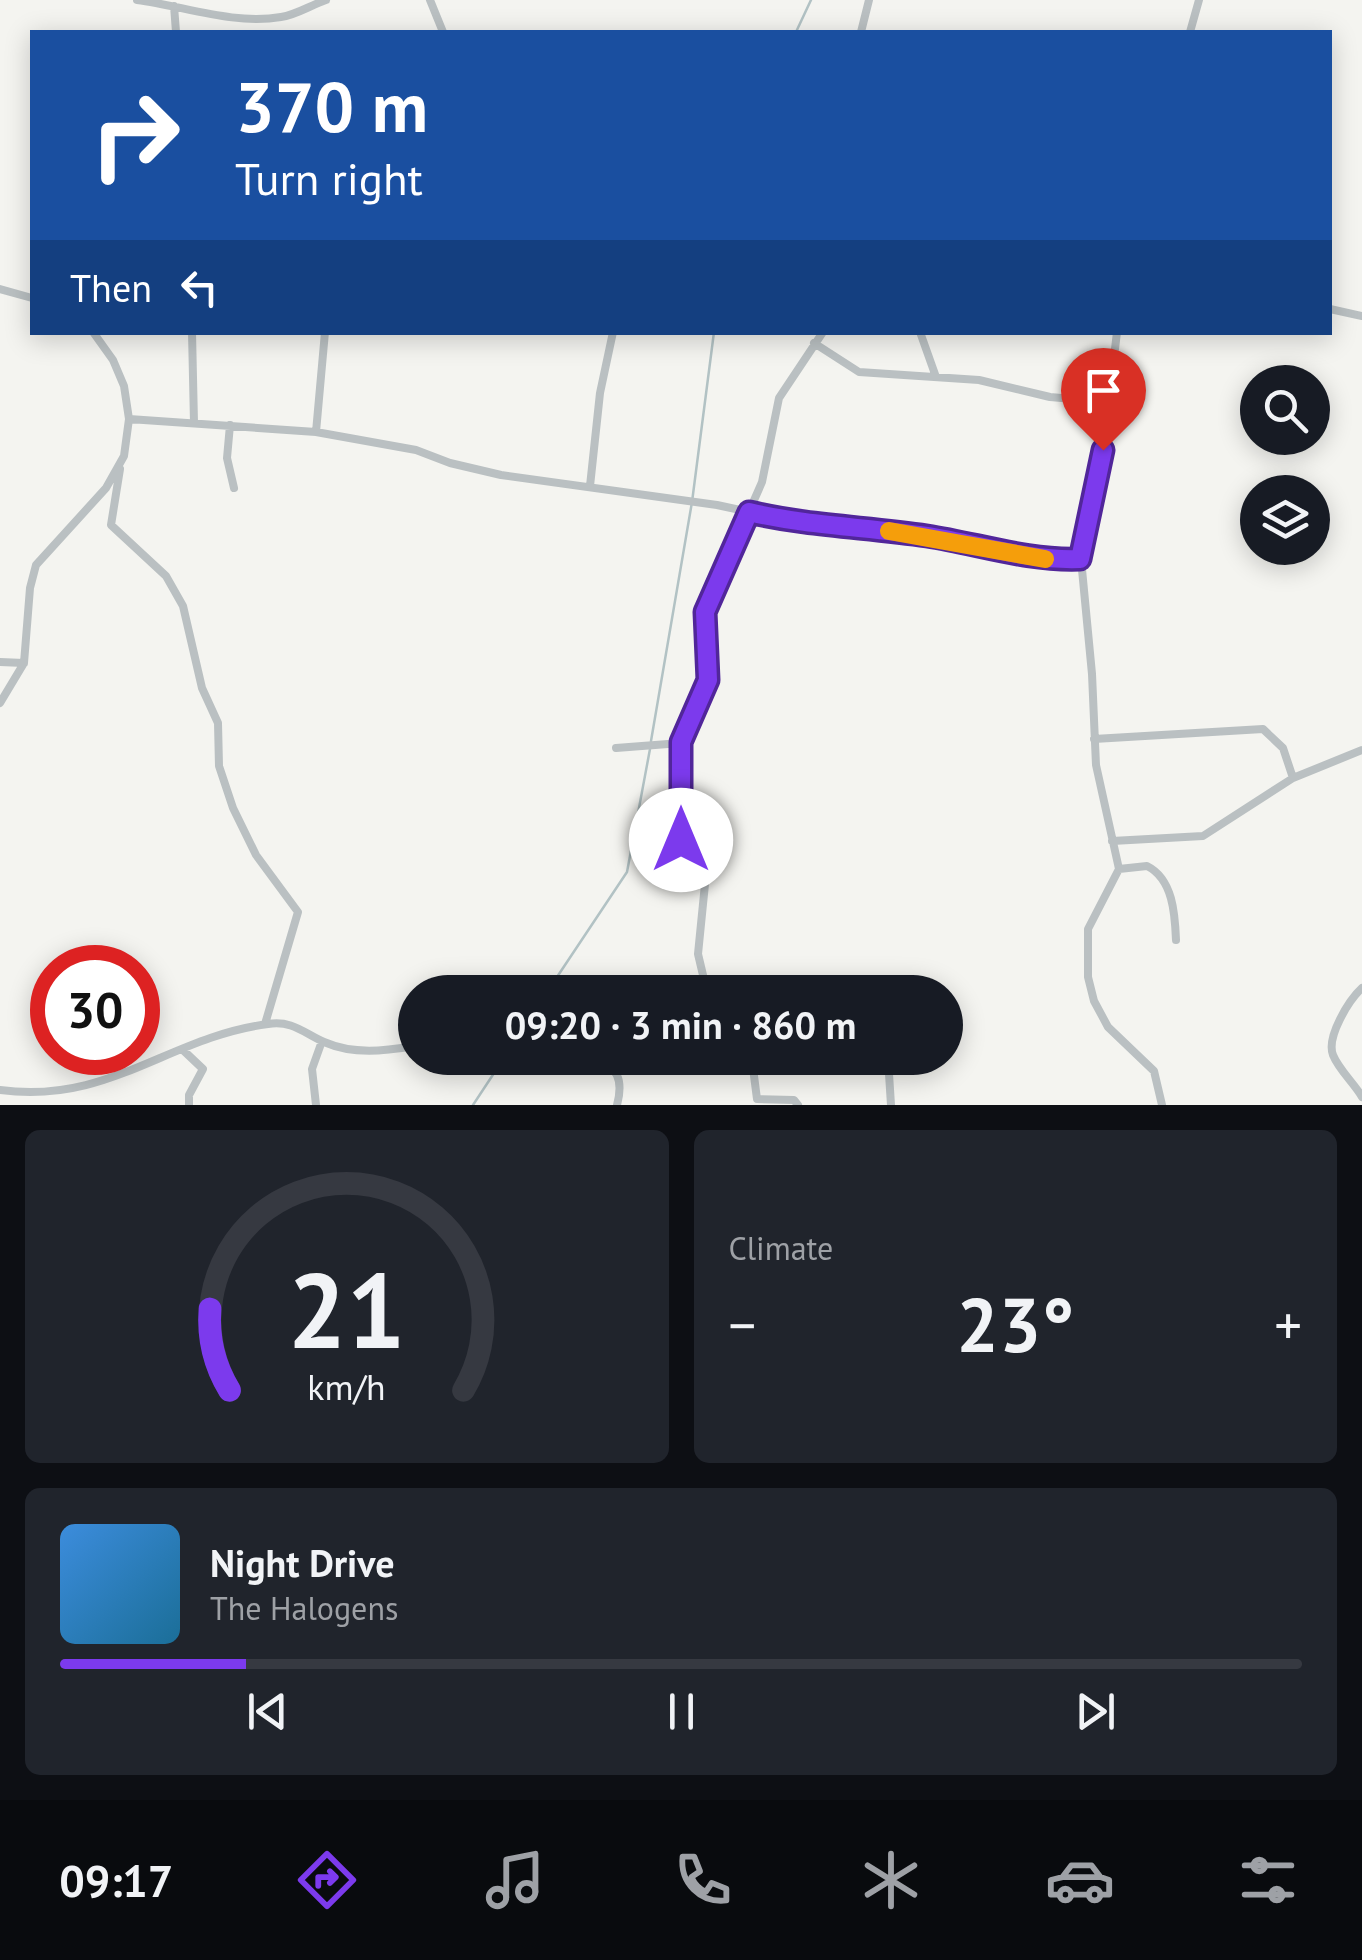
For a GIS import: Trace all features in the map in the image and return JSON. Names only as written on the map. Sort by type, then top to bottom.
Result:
[{"type":"street","points":[[136,0],[252,18],[286,16],[304,4],[326,0]]},
{"type":"street","points":[[430,0],[442,30]]},
{"type":"street","points":[[862,30],[870,0]]},
{"type":"street","points":[[1190,30],[1198,0]]},
{"type":"street","points":[[174,6],[176,30]]},
{"type":"street","points":[[0,288],[30,297]]},
{"type":"street","points":[[1332,309],[1362,316]]},
{"type":"street","points":[[95,335],[113,360],[124,386],[129,418],[111,525],[166,576],[183,606],[202,688],[218,723],[220,766],[233,808],[256,854],[298,912],[264,1024]]},
{"type":"street","points":[[192,335],[194,423]]},
{"type":"street","points":[[316,432],[326,335]]},
{"type":"street","points":[[590,486],[600,392],[612,335]]},
{"type":"street","points":[[703,975],[698,954],[706,874],[682,844],[681,742],[708,680],[705,612],[762,482],[779,398],[820,335]]},
{"type":"street","points":[[921,335],[936,378]]},
{"type":"street","points":[[1118,335],[1103,450],[1080,559],[1098,778],[1119,868],[1088,929],[1088,977],[1094,1001],[1108,1027],[1154,1071],[1162,1105]]},
{"type":"street","points":[[814,343],[859,372],[988,382],[1050,397],[1107,402]]},
{"type":"street","points":[[129,418],[316,432],[416,450],[450,464],[501,475],[590,486],[810,525],[930,536],[1011,555],[1080,559]]},
{"type":"street","points":[[230,425],[228,458],[234,488]]},
{"type":"street","points":[[0,702],[24,662],[30,588],[36,566],[92,506],[120,469]]},
{"type":"street","points":[[0,662],[24,662]]},
{"type":"street","points":[[1094,740],[1262,729],[1279,741],[1293,778]]},
{"type":"street","points":[[616,748],[681,742]]},
{"type":"street","points":[[1112,841],[1203,836],[1293,778],[1362,750]]},
{"type":"street","points":[[1119,868],[1148,866],[1162,878],[1172,906],[1176,940]]},
{"type":"street","points":[[1362,988],[1347,1008],[1332,1046],[1335,1058],[1362,1097]]},
{"type":"street","points":[[125,1084],[204,1041],[264,1024],[290,1024],[322,1041],[358,1051],[398,1047]]},
{"type":"street","points":[[316,1105],[312,1069],[322,1041]]},
{"type":"street","points":[[184,1051],[203,1069],[188,1094],[190,1105]]},
{"type":"street","points":[[617,1075],[617,1105]]},
{"type":"street","points":[[755,1075],[757,1099],[794,1100],[798,1105]]},
{"type":"street","points":[[889,1075],[891,1105]]},
{"type":"street","points":[[0,1090],[30,1098],[84,1097]]},
{"type":"waterway","points":[[797,30],[811,0]]},
{"type":"waterway","points":[[651,741],[692,502],[714,335]]},
{"type":"waterway","points":[[558,975],[627,872],[650,749]]},
{"type":"waterway","points":[[473,1105],[493,1075]]},
{"type":"slow traffic","points":[[889,531],[1045,559]]},
{"type":"route","points":[[681,840],[681,742],[709,672],[703,621],[749,512],[810,525],[930,536],[1011,555],[1080,559],[1082,534],[1103,450]]}]
